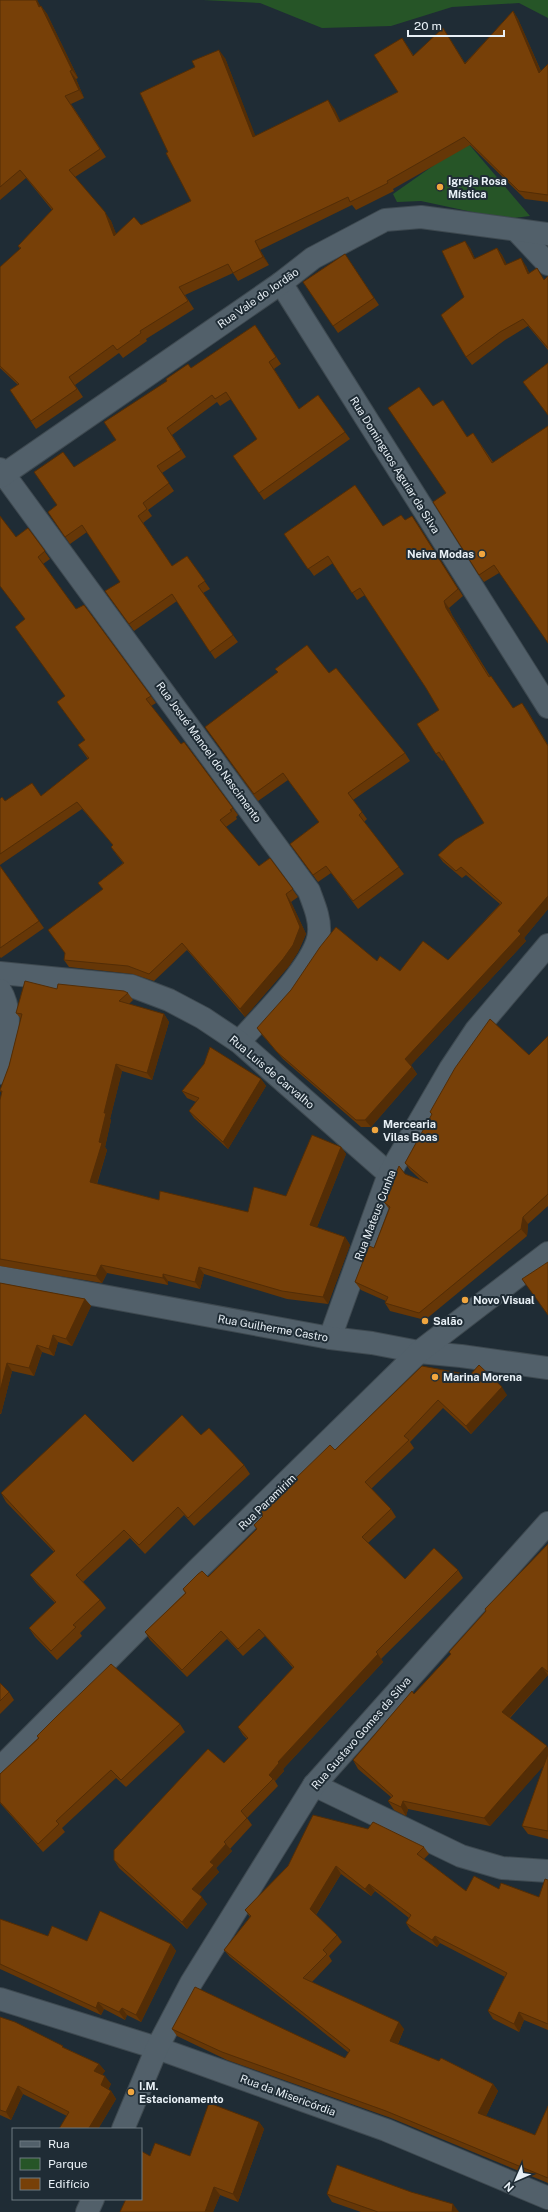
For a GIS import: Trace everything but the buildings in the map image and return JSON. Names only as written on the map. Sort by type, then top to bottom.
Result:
[{"type":"street","name":"Rua Vale do Jordão","points":[[1,474],[281,284],[313,258],[385,220],[421,217],[517,232],[548,234]]},
{"type":"street","points":[[517,232],[548,264]]},
{"type":"street","name":"Rua Dominguos Aguiar da Silva","points":[[281,284],[548,707]]},
{"type":"street","name":"Rua Josué Manoel do Nascimento","points":[[1,474],[69,561],[309,891],[319,919],[319,934],[314,950],[305,966],[239,1042]]},
{"type":"street","name":"Rua Mateus Cunha","points":[[330,1338],[390,1174],[450,1069],[476,1030],[548,945]]},
{"type":"street","name":"Rua Luis de Carvalho","points":[[0,973],[132,986],[169,1000],[203,1018],[239,1042],[390,1174]]},
{"type":"street","points":[[0,990],[7,1012],[8,1032],[0,1073]]},
{"type":"street","name":"Rua Paramirim","points":[[0,1768],[197,1570],[419,1352],[548,1253]]},
{"type":"street","name":"Rua Guilherme Castro","points":[[0,1277],[330,1338],[372,1343],[419,1352],[461,1356],[548,1368]]},
{"type":"street","name":"Rua Gustavo Gomes da Silva","points":[[123,2128],[157,2048],[191,1983],[314,1784],[548,1523]]},
{"type":"street","points":[[314,1784],[461,1856],[502,1868],[548,1871]]},
{"type":"street","name":"Rua da Misericórdia","points":[[0,1998],[157,2048],[386,2130],[548,2198]]},
{"type":"street","points":[[87,2212],[93,2200]]},
{"type":"green space","points":[[203,0],[548,0],[548,18],[519,3],[452,7],[391,26],[322,28],[260,3]]},
{"type":"green space","points":[[467,142],[530,216],[505,219],[421,201],[397,202],[393,194]]},
{"type":"place","name":"Igreja Rosa Mística","points":[[440,187]]},
{"type":"place","name":"Neiva Modas","points":[[482,554]]},
{"type":"place","name":"Mercearia Vilas Boas","points":[[375,1130]]},
{"type":"place","name":"Novo Visual","points":[[465,1300]]},
{"type":"place","name":"Salão","points":[[425,1321]]},
{"type":"place","name":"Marina Morena","points":[[435,1377]]},
{"type":"place","name":"I.M. Estacionamento","points":[[131,2092]]}]
